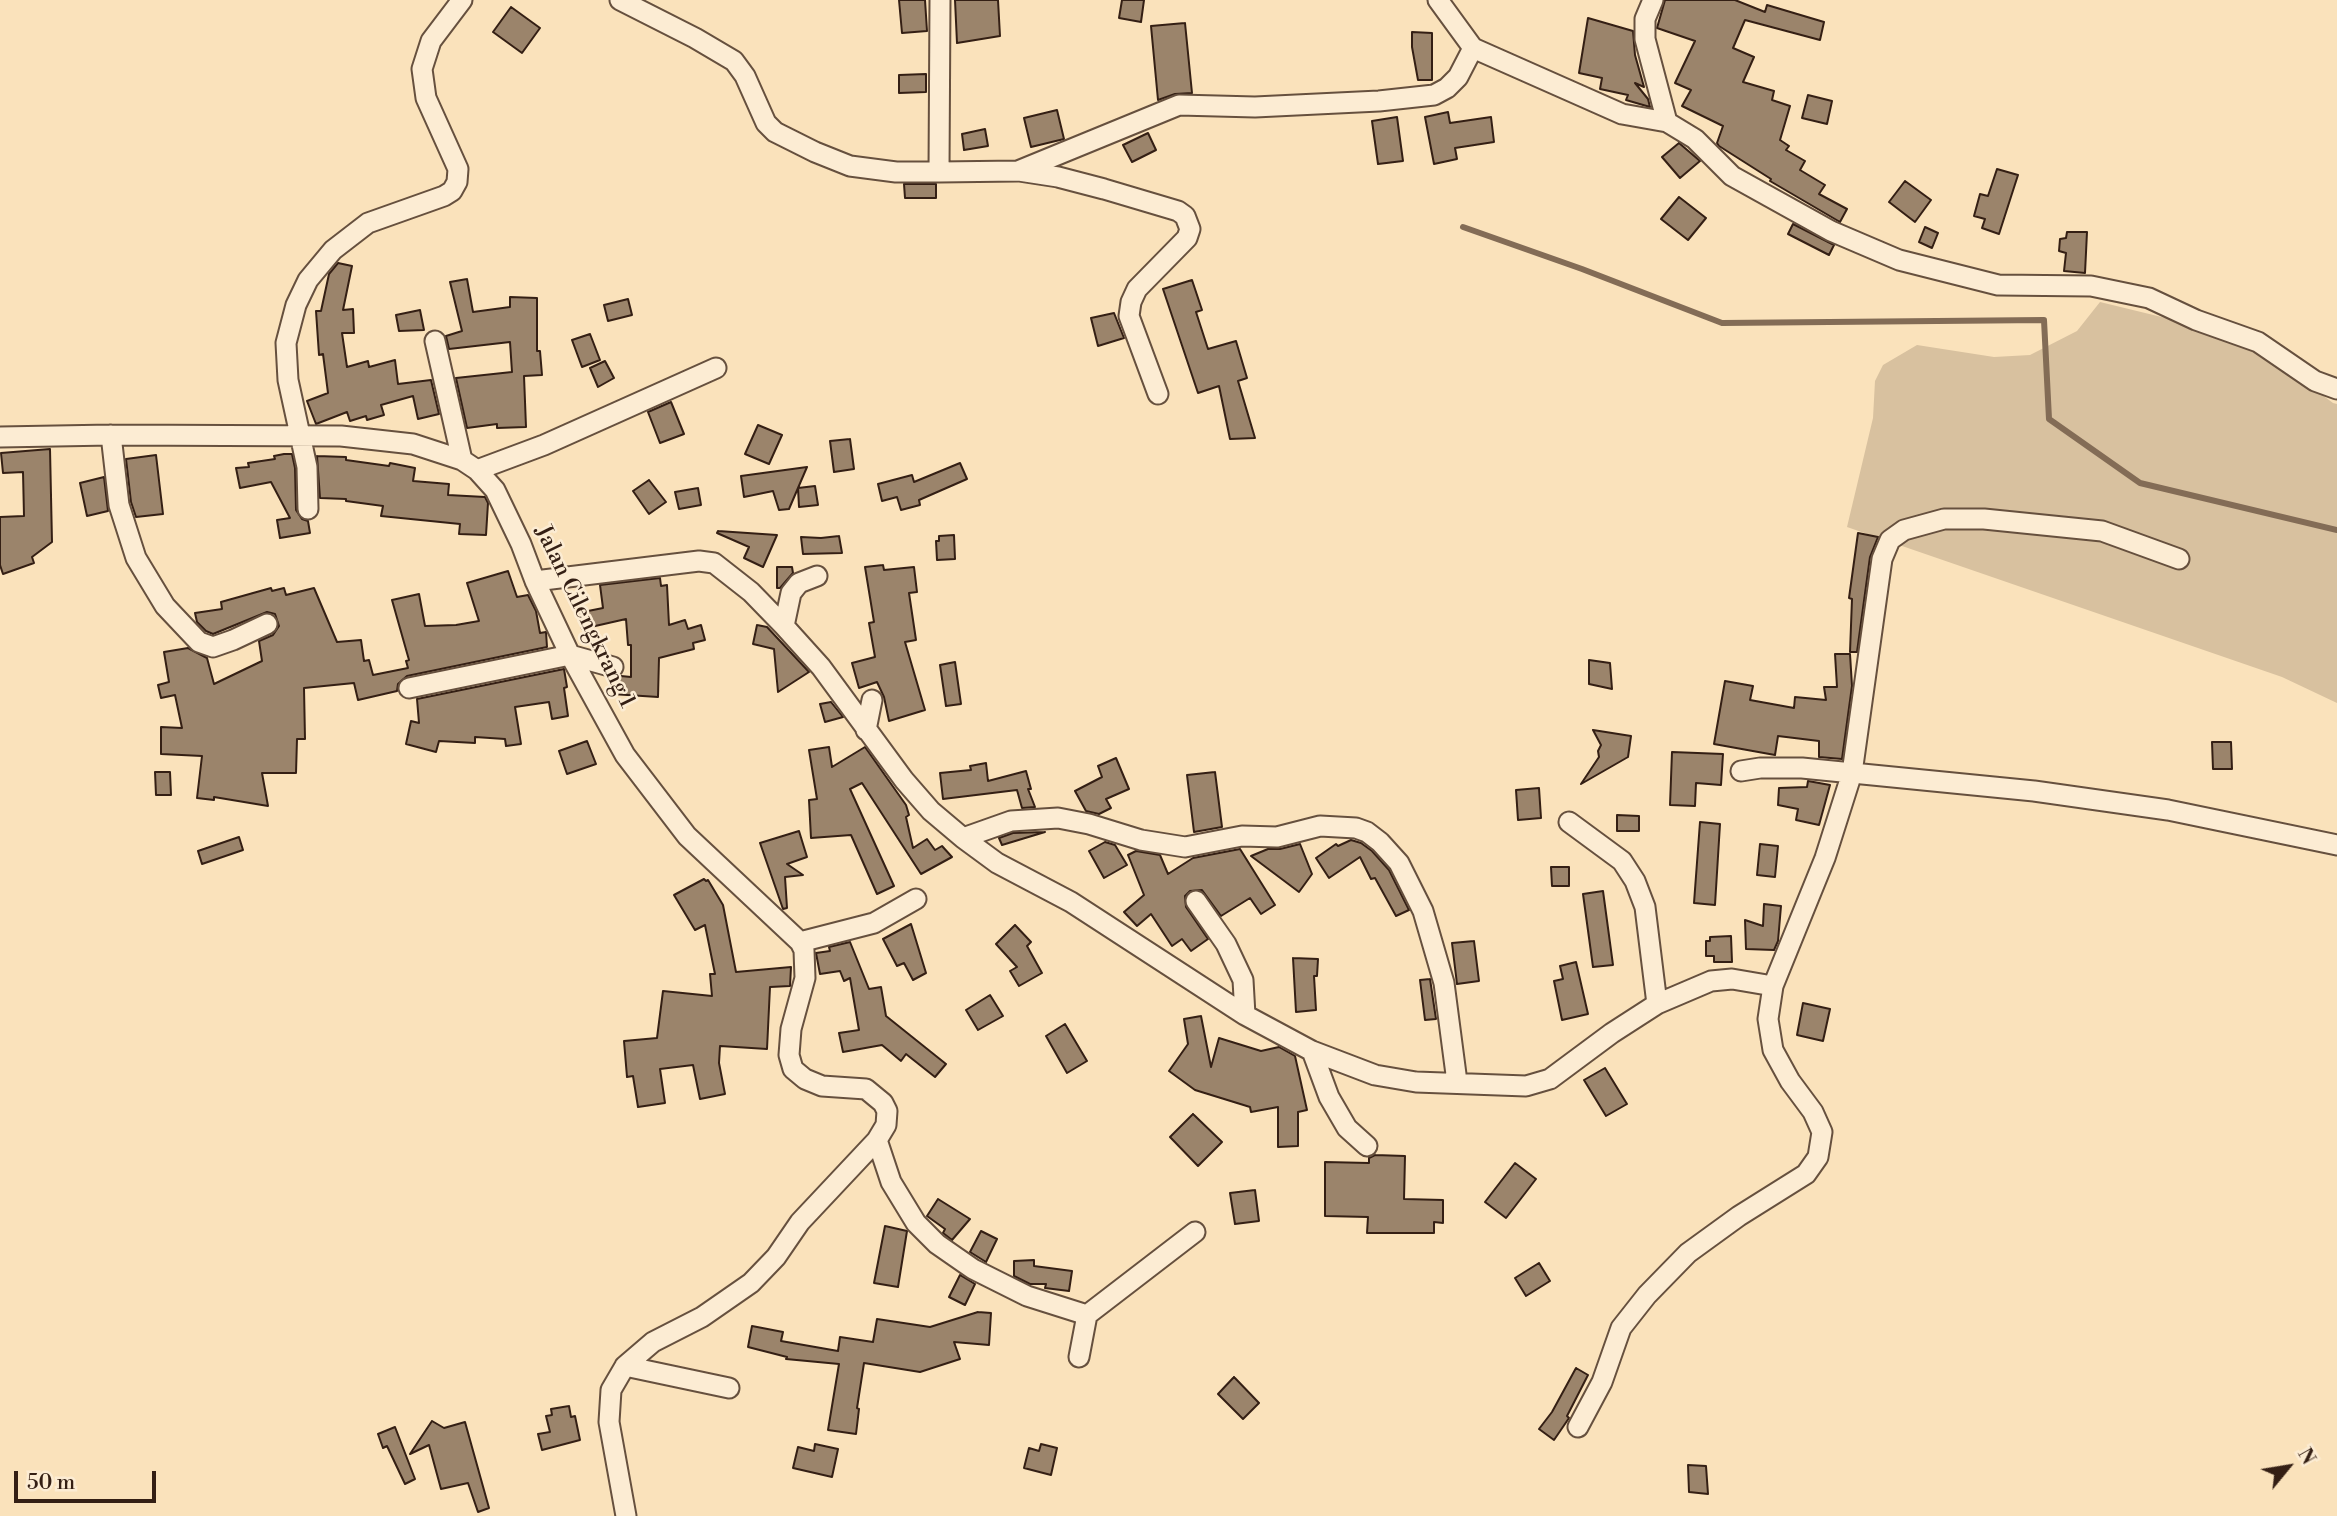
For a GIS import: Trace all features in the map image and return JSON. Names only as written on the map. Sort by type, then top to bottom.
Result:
[{"type":"street","points":[[309,509],[306,467],[288,380],[286,344],[296,305],[308,279],[333,250],[368,223],[444,196],[452,191],[457,182],[458,169],[426,98],[422,69],[431,41],[462,0]]},
{"type":"street","points":[[620,0],[734,61],[745,76],[760,112],[775,132],[814,152],[850,166],[896,172],[1018,171],[1104,188],[1178,211],[1185,216],[1190,229],[1187,238],[1137,289],[1131,302],[1129,316],[1158,394]]},
{"type":"street","points":[[939,172],[940,0]]},
{"type":"street","points":[[1438,0],[1473,48],[1622,114],[1667,122],[1695,139],[1732,176],[1831,231],[1899,260],[1998,285],[2091,286],[2149,298],[2196,320],[2258,342],[2315,381],[2337,390]]},
{"type":"street","points":[[1653,0],[1645,19],[1645,39],[1667,122]]},
{"type":"street","points":[[1018,171],[1179,105],[1255,107],[1380,101],[1434,95],[1447,88],[1458,77],[1473,48]]},
{"type":"street","points":[[435,341],[469,465]]},
{"type":"street","points":[[0,437],[341,436],[390,440],[439,451],[469,465],[544,445],[716,368]]},
{"type":"street","points":[[2315,381],[2337,377]]},
{"type":"street","points":[[111,435],[119,505],[136,558],[165,606],[199,642],[213,646],[267,624]]},
{"type":"street","name":"Jalan Cilengkrang 1","points":[[469,465],[495,490],[569,655],[625,755],[687,836],[800,942]]},
{"type":"street","points":[[1578,1427],[1602,1382],[1621,1328],[1647,1294],[1688,1253],[1739,1216],[1806,1174],[1818,1157],[1822,1132],[1813,1111],[1790,1081],[1773,1050],[1768,1019],[1773,986],[1825,858],[1852,774],[1882,559],[1891,540],[1904,530],[1944,519],[1984,519],[2102,531],[2179,559]]},
{"type":"street","points":[[535,581],[699,561],[714,563],[751,592],[784,626],[821,667],[904,780],[931,811],[963,838],[998,863],[1072,902],[1245,1015],[1312,1051],[1375,1075],[1416,1082],[1526,1086],[1550,1079],[1657,1004],[1711,981],[1732,979],[1773,986]]},
{"type":"street","points":[[784,626],[791,593],[800,583],[817,576]]},
{"type":"street","points":[[409,688],[569,655],[613,667]]},
{"type":"street","points":[[866,730],[872,700]]},
{"type":"street","points":[[1741,771],[1802,768],[2034,791],[2168,810],[2337,845]]},
{"type":"street","points":[[963,838],[1011,821],[1058,818],[1089,824],[1140,840],[1185,847],[1242,836],[1277,837],[1320,826],[1356,828],[1367,832],[1399,863],[1423,911],[1444,983],[1457,1082]]},
{"type":"street","points":[[1569,821],[1622,861],[1635,881],[1645,907],[1657,1004]]},
{"type":"street","points":[[626,1516],[609,1422],[611,1390],[625,1366],[653,1342],[702,1317],[751,1283],[776,1257],[800,1222],[877,1140],[886,1125],[887,1111],[876,1095],[866,1089],[822,1086],[805,1079],[793,1069],[789,1055],[791,1029],[805,978],[804,950],[800,942],[874,923],[916,899]]},
{"type":"street","points":[[1196,901],[1226,944],[1243,980],[1245,1015]]},
{"type":"street","points":[[1312,1051],[1329,1097],[1348,1128],[1367,1146]]},
{"type":"street","points":[[877,1140],[891,1182],[916,1223],[937,1244],[973,1269],[1027,1296],[1087,1315]]},
{"type":"street","points":[[1079,1357],[1087,1315],[1195,1232]]},
{"type":"street","points":[[625,1366],[729,1388]]},
{"type":"shaded area","points":[[2100,302],[2178,321],[2275,360],[2337,404],[2337,703],[2282,677],[1847,527],[1873,418],[1875,381],[1883,365],[1917,345],[1994,357],[2030,355],[2077,331]]},
{"type":"building","points":[[899,0],[925,0],[927,31],[902,33]]},
{"type":"building","points":[[955,0],[998,0],[1000,36],[957,43]]},
{"type":"building","points":[[1122,0],[1144,0],[1141,22],[1119,18]]},
{"type":"building","points":[[1665,0],[1735,0],[1765,12],[1767,5],[1824,22],[1820,40],[1745,20],[1733,48],[1754,57],[1743,82],[1774,91],[1772,100],[1790,106],[1780,140],[1789,146],[1786,150],[1805,161],[1800,170],[1825,185],[1819,194],[1847,209],[1840,222],[1770,181],[1771,179],[1719,146],[1717,143],[1723,126],[1682,106],[1691,90],[1675,83],[1695,41],[1657,28]]},
{"type":"building","points":[[511,7],[540,28],[522,53],[493,32]]},
{"type":"building","points":[[1588,18],[1633,31],[1635,55],[1644,87],[1635,83],[1648,99],[1650,107],[1626,100],[1628,95],[1600,89],[1602,78],[1579,73]]},
{"type":"building","points":[[1185,23],[1192,93],[1175,94],[1158,100],[1151,26]]},
{"type":"building","points":[[1412,32],[1432,33],[1432,80],[1418,80]]},
{"type":"building","points":[[926,74],[926,92],[899,93],[899,75]]},
{"type":"building","points":[[1808,95],[1832,101],[1827,124],[1802,118]]},
{"type":"building","points":[[1057,110],[1064,139],[1031,147],[1024,118]]},
{"type":"building","points":[[1448,112],[1450,123],[1491,117],[1494,142],[1455,148],[1457,159],[1434,164],[1425,117]]},
{"type":"building","points":[[1397,117],[1403,161],[1378,164],[1372,121]]},
{"type":"building","points":[[985,129],[988,146],[964,150],[962,134]]},
{"type":"building","points":[[1148,133],[1156,150],[1132,162],[1123,145]]},
{"type":"building","points":[[1679,143],[1700,161],[1680,178],[1662,157]]},
{"type":"building","points":[[1997,169],[2018,175],[1999,234],[1982,228],[1985,219],[1974,216],[1980,194],[1988,196]]},
{"type":"building","points":[[1905,181],[1931,200],[1915,222],[1889,202]]},
{"type":"building","points":[[904,184],[936,184],[936,198],[905,198]]},
{"type":"building","points":[[1679,197],[1706,218],[1688,240],[1661,219]]},
{"type":"building","points":[[1793,224],[1834,245],[1829,255],[1788,234]]},
{"type":"building","points":[[1925,227],[1938,233],[1932,248],[1919,242]]},
{"type":"building","points":[[2067,232],[2087,232],[2085,273],[2064,271],[2066,253],[2059,251],[2060,239],[2066,238]]},
{"type":"building","points":[[338,263],[352,266],[343,310],[353,309],[354,333],[342,333],[347,367],[368,361],[369,367],[395,360],[398,384],[431,380],[439,414],[418,419],[413,396],[381,405],[384,415],[367,420],[366,416],[350,421],[347,412],[316,424],[307,401],[328,393],[323,354],[319,355],[316,311],[321,311],[329,274]]},
{"type":"building","points":[[467,279],[473,312],[510,307],[510,297],[537,298],[537,351],[540,351],[542,375],[524,376],[526,427],[497,428],[497,424],[467,428],[456,378],[512,372],[510,342],[449,349],[446,336],[462,331],[450,282]]},
{"type":"building","points":[[1192,280],[1202,310],[1196,312],[1208,349],[1236,341],[1247,378],[1238,381],[1255,438],[1230,439],[1219,386],[1198,393],[1163,289]]},
{"type":"building","points":[[628,299],[632,315],[608,321],[604,305]]},
{"type":"building","points":[[420,310],[424,330],[399,331],[396,315]]},
{"type":"building","points":[[1114,313],[1124,338],[1098,346],[1091,318]]},
{"type":"building","points":[[590,334],[600,360],[582,367],[572,340]]},
{"type":"building","points":[[605,361],[614,378],[598,387],[590,368]]},
{"type":"building","points":[[671,402],[684,434],[660,443],[648,412]]},
{"type":"building","points":[[758,425],[782,435],[769,464],[745,454]]},
{"type":"building","points":[[850,439],[854,469],[834,472],[830,441]]},
{"type":"building","points":[[50,449],[52,542],[32,557],[34,563],[3,574],[0,565],[0,517],[24,516],[23,472],[3,473],[1,453]]},
{"type":"building","points":[[292,454],[296,510],[302,519],[308,521],[310,533],[280,538],[277,520],[290,518],[271,482],[240,488],[236,468],[249,467],[248,463],[275,459],[274,456]]},
{"type":"building","points":[[156,455],[163,514],[136,517],[131,502],[126,459]]},
{"type":"building","points":[[317,456],[346,457],[346,460],[415,468],[413,481],[449,484],[448,495],[485,497],[488,503],[486,535],[459,534],[460,524],[381,516],[383,506],[346,499],[320,498]]},
{"type":"building","points":[[960,463],[967,479],[919,500],[920,505],[901,510],[897,497],[882,501],[878,484],[912,475],[914,482]]},
{"type":"building","points":[[807,467],[789,509],[779,510],[773,491],[744,497],[741,476]]},
{"type":"building","points":[[104,477],[108,511],[87,516],[80,483]]},
{"type":"building","points":[[649,480],[666,502],[649,514],[633,491]]},
{"type":"building","points":[[815,486],[818,505],[799,507],[798,488]]},
{"type":"building","points":[[698,488],[701,505],[679,509],[675,492]]},
{"type":"building","points":[[717,533],[777,535],[763,567],[744,558],[749,547]]},
{"type":"building","points":[[1858,533],[1878,537],[1870,557],[1857,652],[1850,652],[1852,599],[1849,598]]},
{"type":"building","points":[[954,535],[955,559],[937,560],[936,541],[939,541],[939,536]]},
{"type":"building","points":[[839,536],[842,553],[803,554],[801,537]]},
{"type":"building","points":[[883,565],[884,570],[914,567],[917,592],[909,593],[916,640],[905,642],[925,710],[889,721],[884,697],[877,682],[859,688],[852,663],[875,657],[869,623],[874,622],[865,567]]},
{"type":"building","points":[[777,567],[792,567],[793,573],[780,588],[777,588]]},
{"type":"building","points":[[508,571],[517,597],[528,595],[536,611],[540,633],[546,632],[547,647],[407,676],[398,684],[397,691],[358,700],[354,683],[304,688],[305,739],[297,739],[296,773],[262,773],[268,806],[214,797],[214,800],[197,798],[202,756],[161,754],[161,727],[182,728],[175,695],[161,698],[158,685],[169,682],[164,652],[188,648],[207,658],[214,684],[262,661],[259,641],[273,635],[279,626],[275,614],[267,612],[213,634],[197,622],[195,613],[222,609],[221,602],[271,588],[272,591],[284,588],[286,595],[314,588],[337,642],[361,640],[364,661],[369,660],[373,675],[408,668],[406,661],[409,660],[392,600],[419,594],[425,626],[479,621],[467,583]]},
{"type":"building","points":[[660,578],[661,586],[667,585],[669,625],[685,620],[688,629],[701,625],[705,640],[693,643],[694,649],[659,658],[658,697],[612,694],[612,679],[631,677],[631,645],[628,645],[626,619],[582,629],[578,613],[603,608],[600,585]]},
{"type":"building","points":[[757,625],[767,627],[809,672],[778,692],[774,649],[753,644]]},
{"type":"building","points":[[1835,654],[1850,654],[1852,686],[1842,759],[1819,757],[1819,741],[1778,736],[1775,755],[1714,744],[1725,681],[1753,686],[1750,700],[1794,708],[1795,697],[1826,700],[1824,687],[1837,687]]},
{"type":"building","points":[[1589,660],[1610,663],[1612,689],[1589,684]]},
{"type":"building","points":[[955,662],[961,704],[946,706],[940,665]]},
{"type":"building","points":[[564,669],[568,716],[552,719],[549,702],[515,707],[521,744],[506,746],[505,739],[475,737],[475,743],[439,741],[436,752],[406,744],[411,721],[419,723],[417,699]]},
{"type":"building","points":[[831,702],[843,717],[825,722],[820,704]]},
{"type":"building","points":[[1593,730],[1631,736],[1628,757],[1581,784],[1599,757],[1601,745]]},
{"type":"building","points":[[587,741],[596,764],[567,774],[559,751]]},
{"type":"building","points":[[2212,742],[2231,742],[2232,769],[2213,769]]},
{"type":"building","points":[[829,747],[832,767],[865,747],[906,805],[913,848],[927,839],[935,850],[942,846],[952,857],[921,874],[862,783],[850,789],[894,886],[877,894],[851,835],[811,838],[809,800],[817,799],[809,750]]},
{"type":"building","points":[[1672,752],[1723,754],[1721,785],[1696,783],[1695,806],[1670,805]]},
{"type":"building","points":[[1116,758],[1129,789],[1106,799],[1111,808],[1099,814],[1086,811],[1075,791],[1102,777],[1098,766]]},
{"type":"building","points":[[986,763],[988,781],[1026,771],[1031,789],[1028,789],[1035,807],[1022,808],[1017,790],[943,799],[940,773],[971,770],[970,766]]},
{"type":"building","points":[[155,772],[170,772],[171,795],[156,795]]},
{"type":"building","points":[[1215,772],[1222,827],[1194,832],[1187,775]]},
{"type":"building","points":[[1808,781],[1830,785],[1819,825],[1796,820],[1798,809],[1778,805],[1779,788],[1807,787]]},
{"type":"building","points":[[1539,788],[1541,818],[1518,820],[1516,790]]},
{"type":"building","points":[[1617,815],[1639,816],[1639,831],[1617,831]]},
{"type":"building","points":[[1700,822],[1720,824],[1715,905],[1694,903]]},
{"type":"building","points":[[799,831],[807,857],[787,864],[803,875],[785,877],[787,908],[783,909],[760,843]]},
{"type":"building","points":[[1045,832],[1002,845],[999,838],[1013,833]]},
{"type":"building","points":[[239,837],[243,850],[202,864],[198,851]]},
{"type":"building","points":[[1351,840],[1372,851],[1389,870],[1409,910],[1396,916],[1360,857],[1329,878],[1316,858],[1336,844],[1338,846]]},
{"type":"building","points":[[1105,842],[1115,845],[1127,865],[1104,878],[1089,851]]},
{"type":"building","points":[[1300,844],[1312,874],[1299,892],[1251,856],[1268,849]]},
{"type":"building","points":[[1760,844],[1778,846],[1775,877],[1757,875]]},
{"type":"building","points":[[1240,849],[1275,905],[1261,914],[1250,898],[1221,916],[1202,890],[1190,891],[1185,896],[1186,907],[1208,939],[1191,951],[1182,939],[1172,946],[1151,914],[1137,926],[1124,912],[1144,895],[1128,855],[1136,851],[1160,855],[1168,874],[1193,858]]},
{"type":"building","points":[[1551,867],[1569,867],[1569,886],[1552,886]]},
{"type":"building","points":[[704,879],[708,880],[723,905],[736,972],[791,967],[790,986],[770,987],[767,1049],[720,1046],[719,1063],[725,1094],[700,1099],[693,1065],[660,1069],[665,1103],[638,1107],[633,1076],[627,1077],[624,1041],[657,1038],[663,991],[712,996],[710,974],[715,974],[705,925],[695,930],[674,895]]},
{"type":"building","points":[[1603,891],[1613,965],[1593,967],[1583,894]]},
{"type":"building","points":[[1764,904],[1781,906],[1778,941],[1774,950],[1746,949],[1745,920],[1763,926]]},
{"type":"building","points":[[911,924],[926,973],[913,980],[904,963],[897,966],[883,939]]},
{"type":"building","points":[[1015,925],[1031,942],[1027,946],[1042,973],[1019,986],[1010,971],[1017,967],[996,944]]},
{"type":"building","points":[[1731,936],[1732,962],[1714,962],[1714,956],[1706,956],[1706,941],[1710,941],[1710,937]]},
{"type":"building","points":[[1474,941],[1479,981],[1457,984],[1452,943]]},
{"type":"building","points":[[850,942],[869,989],[881,987],[886,1016],[946,1064],[935,1077],[906,1054],[901,1061],[882,1045],[843,1052],[839,1033],[859,1030],[850,978],[844,981],[840,971],[820,974],[816,953],[830,951],[829,947]]},
{"type":"building","points":[[1293,958],[1318,959],[1317,976],[1314,976],[1316,1010],[1296,1012]]},
{"type":"building","points":[[1576,962],[1588,1014],[1562,1020],[1554,981],[1563,979],[1560,966]]},
{"type":"building","points":[[1430,979],[1436,1019],[1425,1020],[1420,980]]},
{"type":"building","points":[[990,995],[1003,1016],[978,1030],[966,1010]]},
{"type":"building","points":[[1803,1003],[1830,1009],[1823,1041],[1797,1035]]},
{"type":"building","points":[[1201,1016],[1211,1067],[1219,1038],[1261,1051],[1279,1047],[1295,1056],[1307,1110],[1298,1112],[1298,1146],[1278,1147],[1278,1107],[1251,1112],[1250,1107],[1195,1090],[1169,1071],[1188,1044],[1184,1019]]},
{"type":"building","points":[[1065,1024],[1087,1061],[1067,1073],[1046,1036]]},
{"type":"building","points":[[1605,1068],[1627,1104],[1606,1116],[1584,1080]]},
{"type":"building","points":[[1193,1114],[1222,1142],[1198,1166],[1170,1137]]},
{"type":"building","points":[[1375,1155],[1405,1156],[1404,1199],[1443,1200],[1443,1223],[1434,1222],[1434,1233],[1367,1233],[1368,1217],[1325,1216],[1325,1162],[1369,1163],[1369,1158]]},
{"type":"building","points":[[1515,1163],[1536,1179],[1506,1218],[1485,1202]]},
{"type":"building","points":[[1255,1190],[1259,1221],[1235,1224],[1230,1193]]},
{"type":"building","points":[[938,1199],[970,1219],[952,1240],[943,1233],[945,1229],[927,1216]]},
{"type":"building","points":[[885,1226],[907,1231],[898,1287],[874,1283]]},
{"type":"building","points":[[981,1231],[997,1239],[986,1262],[970,1252]]},
{"type":"building","points":[[1034,1260],[1034,1266],[1072,1271],[1069,1291],[1045,1288],[1046,1284],[1030,1284],[1014,1276],[1014,1261]]},
{"type":"building","points":[[1539,1263],[1550,1281],[1526,1296],[1515,1278]]},
{"type":"building","points":[[960,1275],[975,1284],[965,1305],[949,1297]]},
{"type":"building","points":[[978,1312],[991,1313],[989,1345],[954,1342],[960,1359],[920,1372],[864,1363],[856,1434],[828,1430],[839,1364],[786,1359],[787,1357],[748,1347],[752,1326],[783,1332],[781,1341],[838,1351],[840,1337],[873,1342],[877,1319],[930,1327]]},
{"type":"building","points":[[1576,1368],[1588,1375],[1567,1416],[1569,1418],[1554,1440],[1539,1429],[1552,1412]]},
{"type":"building","points":[[1234,1377],[1259,1403],[1243,1419],[1218,1394]]},
{"type":"building","points":[[569,1406],[571,1417],[575,1416],[580,1440],[542,1450],[538,1434],[550,1432],[546,1416],[552,1415],[551,1409]]},
{"type":"building","points":[[432,1421],[444,1428],[465,1422],[489,1508],[478,1512],[468,1483],[441,1489],[429,1445],[410,1454]]},
{"type":"building","points":[[395,1427],[415,1479],[405,1484],[387,1446],[383,1448],[378,1434]]},
{"type":"building","points":[[815,1444],[838,1449],[832,1477],[793,1468],[798,1447],[814,1451]]},
{"type":"building","points":[[1041,1444],[1057,1448],[1051,1475],[1024,1468],[1029,1448],[1039,1451]]},
{"type":"building","points":[[1688,1465],[1706,1466],[1708,1494],[1689,1492]]},
{"type":"waterway","points":[[1463,227],[1722,323],[2044,320],[2049,419],[2140,483],[2337,530]]}]
